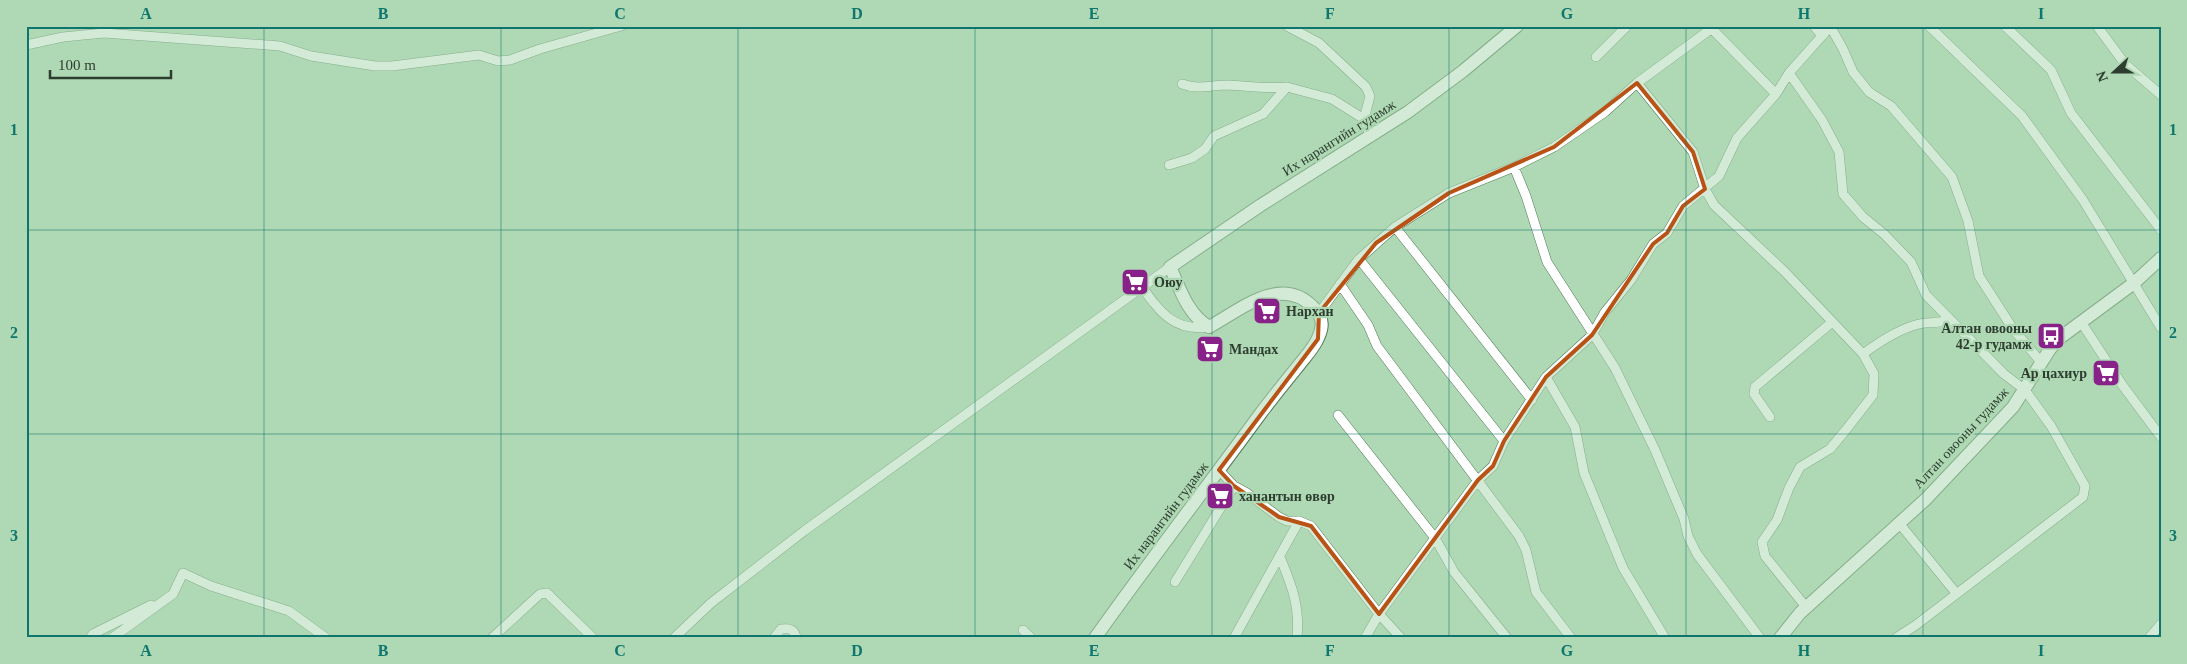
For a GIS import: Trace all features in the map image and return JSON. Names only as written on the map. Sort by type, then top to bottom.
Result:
[{"type":"main road","name":"Их нарангийн гудамж","points":[[1170,266],[1261,204],[1371,137],[1463,71],[1517,26]]},
{"type":"main road","name":"Алтан овооны гудамж","points":[[1780,638],[1806,607],[1926,499],[2013,406],[2025,390],[2041,362],[2061,337],[2134,283],[2161,258]]},
{"type":"main road","points":[[1170,266],[1186,301],[1199,321],[1209,326],[1263,297],[1277,293],[1297,295],[1319,313]]},
{"type":"main road","name":"Их нарангийн гудамж","points":[[1095,638],[1318,338],[1322,320],[1319,313]]},
{"type":"street","points":[[26,45],[64,37],[114,34],[280,46],[311,56],[375,66],[392,66],[479,55],[498,61],[510,60],[540,49],[622,26]]},
{"type":"street","points":[[1287,26],[1319,43],[1366,87],[1370,96],[1364,119],[1371,137]]},
{"type":"street","points":[[1596,57],[1627,26]]},
{"type":"street","points":[[1814,26],[1822,36]]},
{"type":"street","points":[[1929,26],[2022,116],[2083,200],[2161,328]]},
{"type":"street","points":[[2005,26],[2051,70],[2071,113],[2161,230]]},
{"type":"street","points":[[2097,26],[2125,64],[2161,94]]},
{"type":"street","points":[[1319,313],[1359,259],[1395,227],[1449,193],[1514,167],[1554,146],[1605,112],[1637,84],[1713,27],[1776,94]]},
{"type":"street","points":[[1365,638],[1379,614],[1478,480],[1493,466],[1504,441],[1546,377],[1592,334],[1605,312],[1631,280],[1653,244],[1667,233],[1683,206],[1719,176],[1737,138],[1776,94],[1789,72],[1830,27],[1843,49],[1853,72],[1869,92],[1891,106],[1952,177],[1968,221],[1979,276],[2013,329],[2041,362]]},
{"type":"street","points":[[1789,72],[1822,120],[1839,152],[1843,194],[1862,217],[1884,234],[1910,262],[1926,295],[2004,374],[2025,390],[2051,426],[2085,486],[2083,497],[1898,637]]},
{"type":"street","points":[[1182,84],[1191,88],[1228,85],[1263,89],[1287,87],[1332,99],[1364,119]]},
{"type":"street","points":[[1637,84],[1692,152],[1705,189],[1714,205],[1785,272],[1862,354],[1874,374],[1873,394],[1830,449],[1800,467],[1788,488],[1777,520],[1762,542],[1765,556],[1806,607]]},
{"type":"street","points":[[1169,165],[1192,158],[1205,149],[1214,136],[1263,114],[1287,87]]},
{"type":"street","points":[[1514,167],[1526,196],[1547,262],[1615,368],[1647,434],[1697,554],[1760,638]]},
{"type":"street","points":[[1395,227],[1532,400]]},
{"type":"street","points":[[1359,259],[1504,441]]},
{"type":"street","points":[[674,638],[711,603],[804,531],[1170,266]]},
{"type":"street","points":[[1340,284],[1368,325],[1377,346],[1519,536],[1526,550],[1536,592],[1571,638]]},
{"type":"street","points":[[1142,287],[1164,315],[1194,329],[1209,326]]},
{"type":"street","points":[[1862,354],[1881,341],[1920,323],[1938,324],[1950,319]]},
{"type":"street","points":[[2081,322],[2122,386],[2161,437]]},
{"type":"street","points":[[1770,417],[1754,394],[1755,387],[1831,323]]},
{"type":"street","points":[[1546,377],[1575,427],[1584,473],[1623,568],[1665,638]]},
{"type":"street","points":[[1338,415],[1435,538],[1454,572],[1507,638]]},
{"type":"street","points":[[1219,470],[1234,486],[1287,521],[1299,521],[1311,526],[1379,614],[1401,638]]},
{"type":"street","points":[[1175,582],[1234,486]]},
{"type":"street","points":[[1234,638],[1299,521]]},
{"type":"street","points":[[1899,523],[1956,592]]},
{"type":"street","points":[[1280,557],[1295,592],[1298,623],[1297,638]]},
{"type":"street","points":[[112,638],[173,594],[183,573],[211,586],[289,611],[326,638]]},
{"type":"street","points":[[492,638],[540,594],[546,593],[593,638]]},
{"type":"street","points":[[90,638],[93,634],[173,594]]},
{"type":"street","points":[[2148,638],[2161,624]]},
{"type":"street","points":[[774,638],[781,629],[788,628],[793,630],[796,638]]},
{"type":"street","points":[[1023,630],[1031,638]]},
{"type":"highlighted area","points":[[1637,83],[1693,152],[1705,189],[1683,206],[1667,233],[1653,244],[1592,335],[1546,377],[1504,441],[1493,466],[1478,480],[1379,614],[1311,526],[1279,517],[1234,486],[1219,470],[1318,339],[1319,313],[1376,243],[1449,193],[1554,147]]},
{"type":"place","name":"Оюу","points":[[1135,282]]},
{"type":"place","name":"Нархан","points":[[1267,311]]},
{"type":"place","name":"Алтан овооны 42-р гудамж","points":[[2051,336]]},
{"type":"place","name":"Мандах","points":[[1210,349]]},
{"type":"place","name":"Ар цахиур","points":[[2106,373]]},
{"type":"place","name":"ханантын өвөр","points":[[1220,496]]}]
